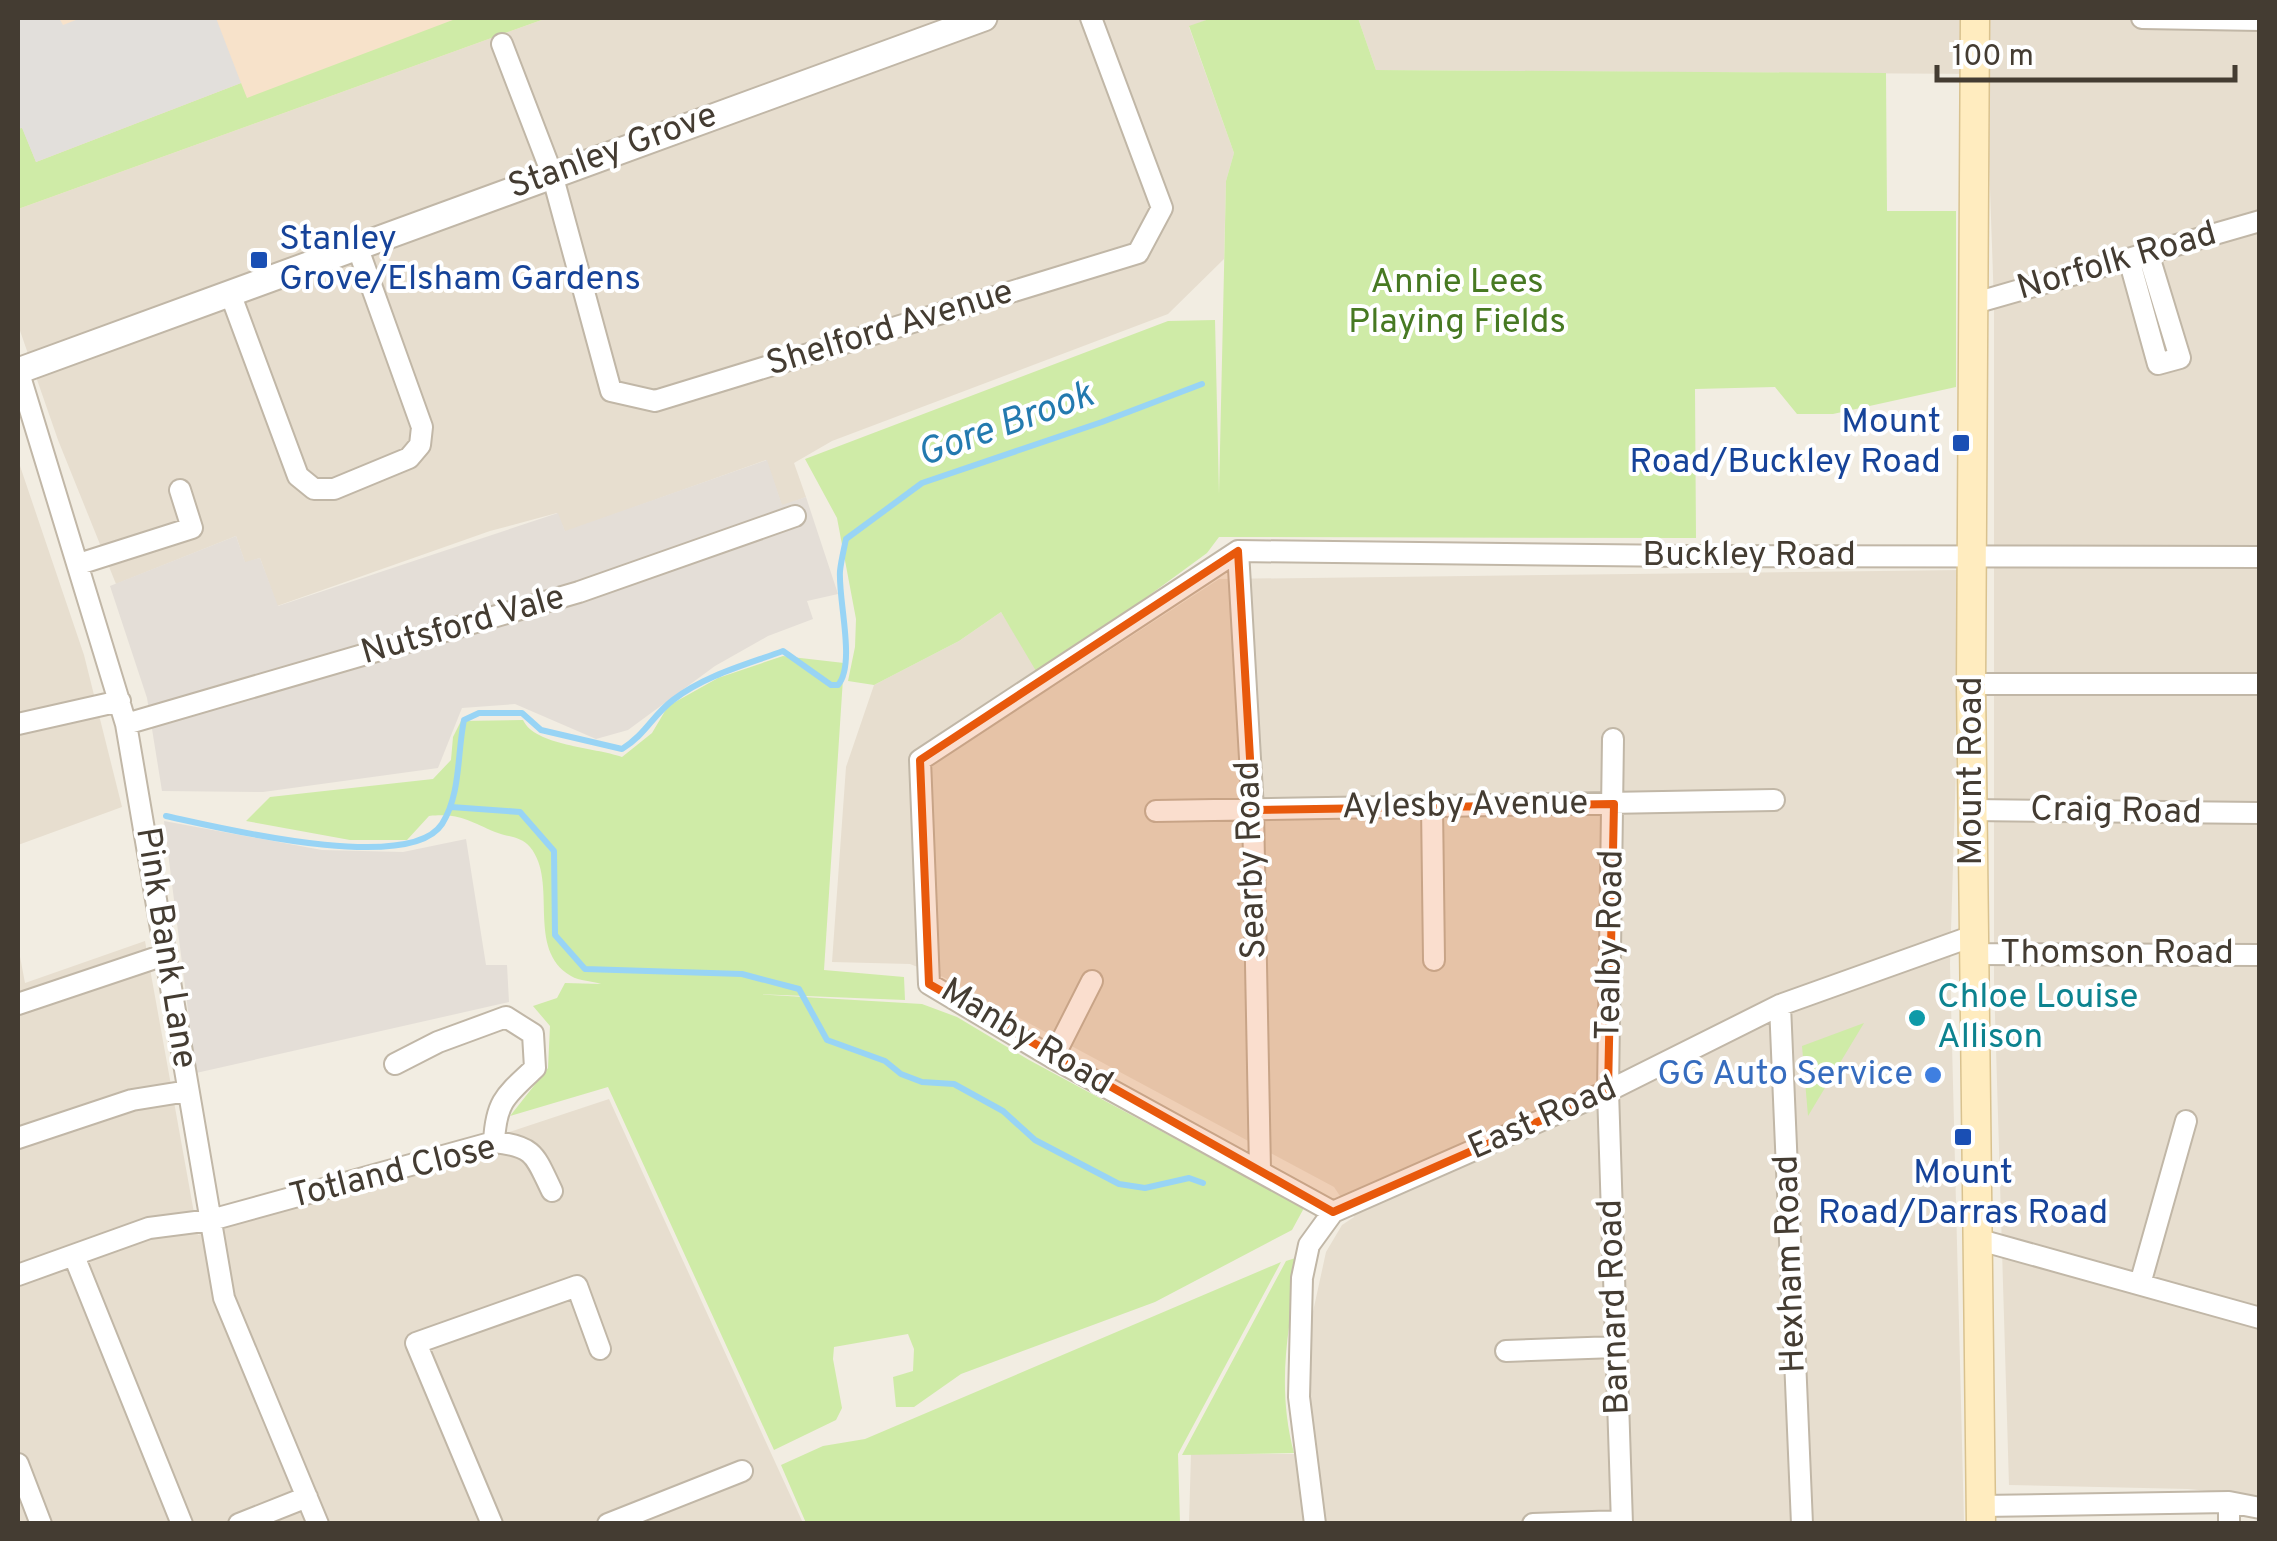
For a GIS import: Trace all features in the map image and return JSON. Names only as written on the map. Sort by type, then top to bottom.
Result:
[{"type":"main road","name":"Mount Road","points":[[1975,18],[1971,684],[1981,1515]]},
{"type":"street","name":"Stanley Grove","points":[[18,370],[984,18]]},
{"type":"street","name":"Shelford Avenue","points":[[552,174],[611,391],[655,400],[1138,253],[1162,208],[1091,18]]},
{"type":"street","points":[[2142,18],[2260,20]]},
{"type":"street","points":[[502,44],[552,174]]},
{"type":"street","name":"Norfolk Road","points":[[1975,303],[2260,221]]},
{"type":"street","points":[[230,293],[298,476],[314,489],[334,489],[409,458],[420,445],[422,427],[357,246]]},
{"type":"street","name":"Pink Bank Lane","points":[[18,370],[126,724],[224,1298],[318,1524]]},
{"type":"street","points":[[79,564],[192,528],[180,490]]},
{"type":"street","name":"Nutsford Vale","points":[[126,724],[579,592],[795,516]]},
{"type":"street","name":"Buckley Road","points":[[1238,551],[2260,557]]},
{"type":"street","name":"Searby Road","points":[[1238,551],[1252,810],[1260,1170]]},
{"type":"street","name":"Manby Road","points":[[1238,551],[920,760],[929,984],[1053,1058],[1334,1212]]},
{"type":"street","points":[[1971,684],[2260,684]]},
{"type":"street","points":[[18,724],[120,701]]},
{"type":"street","name":"Tealby Road","points":[[1608,1091],[1614,739]]},
{"type":"street","name":"Aylesby Avenue","points":[[1156,811],[1774,800]]},
{"type":"street","points":[[1432,806],[1434,960]]},
{"type":"street","name":"Craig Road","points":[[1972,810],[2260,814]]},
{"type":"street","name":"East Road","points":[[1334,1212],[1608,1091],[1780,1005],[1974,945]]},
{"type":"street","name":"Thomson Road","points":[[1974,945],[2260,955]]},
{"type":"street","points":[[18,1004],[167,954]]},
{"type":"street","points":[[1053,1058],[1092,981]]},
{"type":"street","name":"Hexham Road","points":[[1780,1005],[1802,1524]]},
{"type":"street","points":[[395,1064],[438,1042],[506,1017],[533,1034],[534,1068],[495,1112],[494,1142]]},
{"type":"street","points":[[18,1138],[132,1100],[188,1091]]},
{"type":"street","name":"Barnard Road","points":[[1608,1091],[1622,1522]]},
{"type":"street","points":[[2140,1284],[2186,1120]]},
{"type":"street","name":"Totland Close","points":[[18,1275],[149,1228],[211,1220],[494,1142],[521,1145],[536,1158],[552,1191]]},
{"type":"street","points":[[1315,1524],[1299,1397],[1302,1278],[1309,1246],[1334,1212]]},
{"type":"street","points":[[1980,1240],[2260,1318]]},
{"type":"street","points":[[74,1256],[182,1524]]},
{"type":"street","points":[[492,1524],[416,1343],[576,1286],[600,1349]]},
{"type":"street","points":[[1506,1351],[1616,1346]]},
{"type":"street","points":[[18,1464],[41,1524]]},
{"type":"street","points":[[608,1524],[742,1471]]},
{"type":"street","points":[[239,1524],[307,1497]]},
{"type":"street","points":[[665,1502],[674,1524]]},
{"type":"street","points":[[1981,1515],[2228,1513],[2260,1508]]},
{"type":"street","points":[[1533,1524],[1622,1522]]},
{"type":"highlighted area","points":[[1238,551],[1253,810],[1614,804],[1608,1091],[1333,1212],[929,984],[920,760]]},
{"type":"shaded area","points":[[18,18],[547,18],[18,209]]},
{"type":"shaded area","points":[[18,18],[59,18],[63,25],[81,18],[216,18],[241,83],[36,162],[22,128],[18,129]]},
{"type":"shaded area","points":[[547,18],[1212,18],[1189,27],[1234,153],[1226,181],[1224,259],[1168,314],[832,441],[794,463],[806,497],[782,506],[766,460],[565,532],[557,513],[490,531],[277,606],[260,558],[245,563],[236,536],[116,584],[58,440],[18,325],[18,209]]},
{"type":"shaded area","points":[[1358,18],[2259,18],[2259,1496],[2188,1489],[2009,1485],[1994,981],[1994,304],[1986,74],[1376,70]]},
{"type":"shaded area","points":[[18,460],[84,655],[122,807],[18,845]]},
{"type":"shaded area","points":[[767,460],[782,505],[806,497],[838,594],[807,601],[813,619],[768,636],[715,666],[628,730],[596,739],[515,704],[462,708],[438,768],[263,792],[162,791],[147,698],[110,586],[236,536],[245,562],[260,558],[278,606],[558,513],[565,531]]},
{"type":"shaded area","points":[[1962,570],[1950,964],[1964,1523],[1189,1523],[1191,1454],[1318,1454],[1306,1373],[1311,1321],[1326,1252],[1342,1225],[1354,1217],[1334,1187],[943,977],[910,964],[832,962],[846,767],[874,685],[959,641],[1001,612],[1050,689],[1219,579]]},
{"type":"shaded area","points":[[164,821],[322,850],[403,852],[466,839],[486,965],[507,965],[509,1002],[196,1073]]},
{"type":"shaded area","points":[[145,941],[198,1235],[609,1099],[803,1523],[18,1523],[18,946],[25,983]]},
{"type":"green space","points":[[458,18],[547,18],[18,209],[18,129],[22,127],[36,162],[241,83],[247,98]]},
{"type":"green space","name":"Annie Lees Playing Fields","points":[[1212,18],[1358,18],[1376,70],[1886,73],[1887,211],[1956,211],[1956,387],[1833,414],[1797,414],[1775,387],[1695,389],[1696,538],[1219,537],[1207,553],[1039,676],[1001,612],[959,641],[874,685],[848,681],[856,619],[837,518],[805,459],[1168,321],[1215,320],[1219,494],[1226,181],[1234,153],[1189,26]]},
{"type":"green space","points":[[783,656],[844,663],[824,970],[904,977],[905,1000],[754,994],[922,1004],[957,1017],[1304,1208],[1292,1230],[1155,1302],[961,1374],[914,1407],[896,1407],[893,1377],[913,1371],[914,1349],[908,1334],[834,1347],[842,1408],[836,1420],[774,1450],[608,1087],[510,1116],[548,1068],[550,1026],[533,1006],[557,998],[565,983],[601,984],[571,976],[557,964],[549,949],[542,878],[530,847],[518,839],[449,816],[429,816],[407,840],[350,840],[246,821],[270,797],[433,779],[451,760],[453,737],[461,721],[523,720],[530,729],[552,740],[622,757],[652,733],[668,706],[718,678]]},
{"type":"green space","points":[[1864,1023],[1808,1116],[1802,1046]]},
{"type":"green space","points":[[1302,1256],[1285,1379],[1294,1453],[1182,1455],[1286,1261]]},
{"type":"green space","points":[[1281,1262],[1178,1454],[1180,1523],[806,1523],[781,1465],[823,1446],[865,1439]]},
{"type":"waterway","name":"Gore Brook","points":[[166,816],[311,843],[392,846],[423,839],[442,824],[455,787],[464,720],[479,713],[522,713],[541,730],[622,749],[686,691],[726,671],[783,651],[831,685],[838,685],[846,662],[840,583],[846,539],[922,483],[1202,384]]},
{"type":"waterway","points":[[451,807],[520,812],[554,851],[555,935],[585,969],[742,974],[799,989],[827,1040],[885,1061],[901,1074],[922,1082],[954,1084],[1003,1111],[1035,1140],[1119,1184],[1145,1188],[1189,1178],[1203,1183]]},
{"type":"place","name":"Stanley Grove/Elsham Gardens","points":[[259,260]]},
{"type":"place","name":"Mount Road/Buckley Road","points":[[1961,443]]},
{"type":"place","name":"Chloe Louise Allison","points":[[1917,1018]]},
{"type":"place","name":"GG Auto Service","points":[[1933,1075]]},
{"type":"place","name":"Mount Road/Darras Road","points":[[1963,1137]]}]
